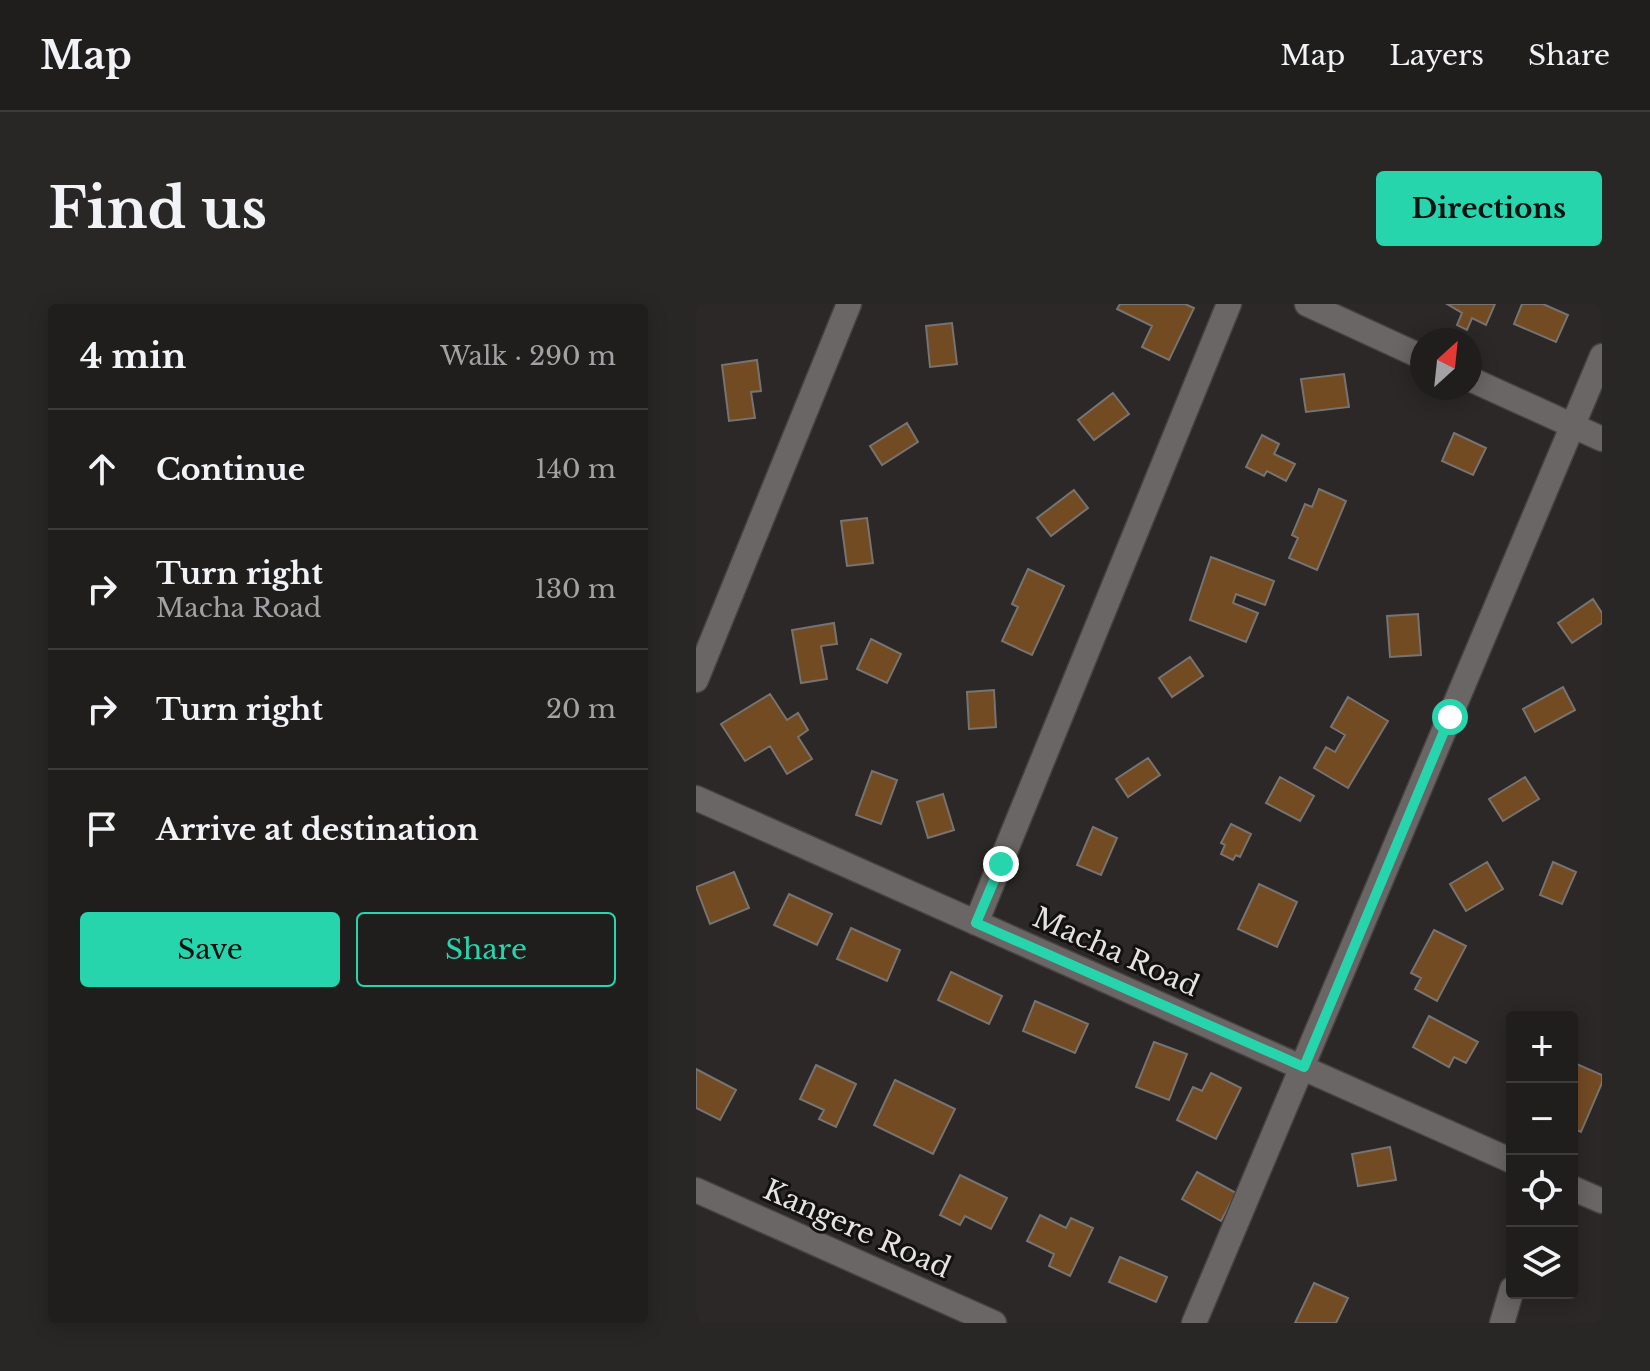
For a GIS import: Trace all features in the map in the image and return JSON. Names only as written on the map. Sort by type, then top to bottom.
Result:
[{"type":"street","points":[[696,680],[849,304]]},
{"type":"street","points":[[976,923],[1229,304]]},
{"type":"street","points":[[1307,304],[1410,351]]},
{"type":"street","points":[[1194,1323],[1602,356]]},
{"type":"street","points":[[1482,385],[1602,439]]},
{"type":"street","name":"Macha Road","points":[[696,798],[1506,1158]]},
{"type":"street","name":"Kangere Road","points":[[696,1190],[994,1323]]},
{"type":"street","points":[[1578,1191],[1602,1201]]},
{"type":"street","points":[[1502,1323],[1509,1299]]},
{"type":"building","points":[[1120,304],[1185,304],[1194,308],[1169,360],[1142,347],[1152,326],[1117,309]]},
{"type":"building","points":[[1447,304],[1495,304],[1486,325],[1472,318],[1468,328],[1457,325],[1462,313]]},
{"type":"building","points":[[1522,304],[1543,304],[1568,315],[1556,342],[1514,324]]},
{"type":"building","points":[[952,323],[957,364],[930,367],[926,326]]},
{"type":"building","points":[[757,360],[761,391],[751,392],[755,418],[729,421],[722,365]]},
{"type":"building","points":[[1344,374],[1349,407],[1306,412],[1301,379]]},
{"type":"building","points":[[1113,393],[1129,414],[1094,440],[1078,420]]},
{"type":"building","points":[[907,423],[918,442],[882,465],[870,446]]},
{"type":"building","points":[[1454,433],[1486,448],[1473,475],[1442,461]]},
{"type":"building","points":[[1262,435],[1279,444],[1274,454],[1295,464],[1286,481],[1267,471],[1264,476],[1246,467]]},
{"type":"building","points":[[1319,489],[1346,501],[1317,570],[1289,558],[1298,538],[1292,535],[1305,504],[1312,507]]},
{"type":"building","points":[[1074,490],[1088,508],[1051,536],[1037,518]]},
{"type":"building","points":[[867,518],[873,563],[847,566],[841,521]]},
{"type":"building","points":[[1211,557],[1274,581],[1265,605],[1236,594],[1233,603],[1258,613],[1246,642],[1190,620]]},
{"type":"building","points":[[1028,569],[1064,586],[1032,655],[1002,641],[1018,607],[1012,604]]},
{"type":"building","points":[[1593,599],[1602,613],[1602,623],[1572,643],[1558,623]]},
{"type":"building","points":[[1418,614],[1421,655],[1390,657],[1387,616]]},
{"type":"building","points":[[834,623],[837,644],[821,646],[827,679],[801,683],[792,630]]},
{"type":"building","points":[[871,639],[901,654],[887,683],[857,669]]},
{"type":"building","points":[[1190,657],[1203,676],[1172,697],[1159,678]]},
{"type":"building","points":[[1563,687],[1575,710],[1535,732],[1523,709]]},
{"type":"building","points":[[994,690],[996,727],[969,729],[967,692]]},
{"type":"building","points":[[770,694],[787,720],[798,713],[808,730],[798,737],[812,759],[787,774],[770,746],[745,761],[721,724]]},
{"type":"building","points":[[1348,697],[1388,721],[1348,788],[1314,768],[1326,747],[1335,752],[1345,735],[1331,727]]},
{"type":"building","points":[[1148,758],[1160,775],[1128,797],[1116,779]]},
{"type":"building","points":[[872,771],[897,780],[881,824],[856,815]]},
{"type":"building","points":[[1280,777],[1314,796],[1300,821],[1266,803]]},
{"type":"building","points":[[1525,777],[1539,799],[1503,821],[1489,799]]},
{"type":"building","points":[[943,794],[954,830],[928,838],[917,802]]},
{"type":"building","points":[[1231,824],[1251,834],[1240,857],[1236,855],[1233,860],[1221,854],[1225,845],[1221,843]]},
{"type":"building","points":[[1093,827],[1117,838],[1101,875],[1077,865]]},
{"type":"building","points":[[1487,862],[1503,889],[1466,911],[1450,884]]},
{"type":"building","points":[[1553,862],[1576,872],[1562,904],[1540,895]]},
{"type":"building","points":[[734,872],[749,908],[710,924],[696,887]]},
{"type":"building","points":[[1259,884],[1297,902],[1277,947],[1238,929]]},
{"type":"building","points":[[789,894],[832,914],[817,945],[774,925]]},
{"type":"building","points":[[851,928],[900,950],[887,981],[837,959]]},
{"type":"building","points":[[1434,930],[1466,946],[1437,1001],[1415,989],[1421,978],[1411,973]]},
{"type":"building","points":[[951,972],[1002,996],[989,1024],[938,1000]]},
{"type":"building","points":[[1035,1001],[1088,1024],[1075,1053],[1023,1031]]},
{"type":"building","points":[[1429,1016],[1478,1042],[1466,1063],[1454,1057],[1449,1067],[1413,1047]]},
{"type":"building","points":[[1154,1042],[1187,1054],[1169,1100],[1136,1087]]},
{"type":"building","points":[[816,1065],[856,1084],[836,1127],[819,1119],[824,1110],[800,1099]]},
{"type":"building","points":[[1578,1065],[1602,1075],[1602,1083],[1581,1132],[1578,1131]]},
{"type":"building","points":[[696,1069],[736,1090],[720,1120],[696,1108]]},
{"type":"building","points":[[1211,1073],[1241,1088],[1216,1139],[1177,1120],[1193,1087],[1202,1091]]},
{"type":"building","points":[[895,1080],[955,1109],[933,1154],[874,1125]]},
{"type":"building","points":[[1390,1147],[1396,1180],[1358,1186],[1352,1154]]},
{"type":"building","points":[[1197,1172],[1236,1193],[1221,1221],[1182,1199]]},
{"type":"building","points":[[960,1175],[1007,1198],[991,1229],[965,1216],[960,1225],[940,1215]]},
{"type":"building","points":[[1040,1215],[1066,1228],[1071,1218],[1093,1228],[1070,1276],[1049,1266],[1054,1254],[1027,1241]]},
{"type":"building","points":[[1120,1257],[1167,1277],[1156,1302],[1109,1282]]},
{"type":"building","points":[[1314,1283],[1348,1298],[1336,1323],[1295,1323]]},
{"type":"route","points":[[1001,864],[976,923],[1304,1067],[1450,717]]}]
